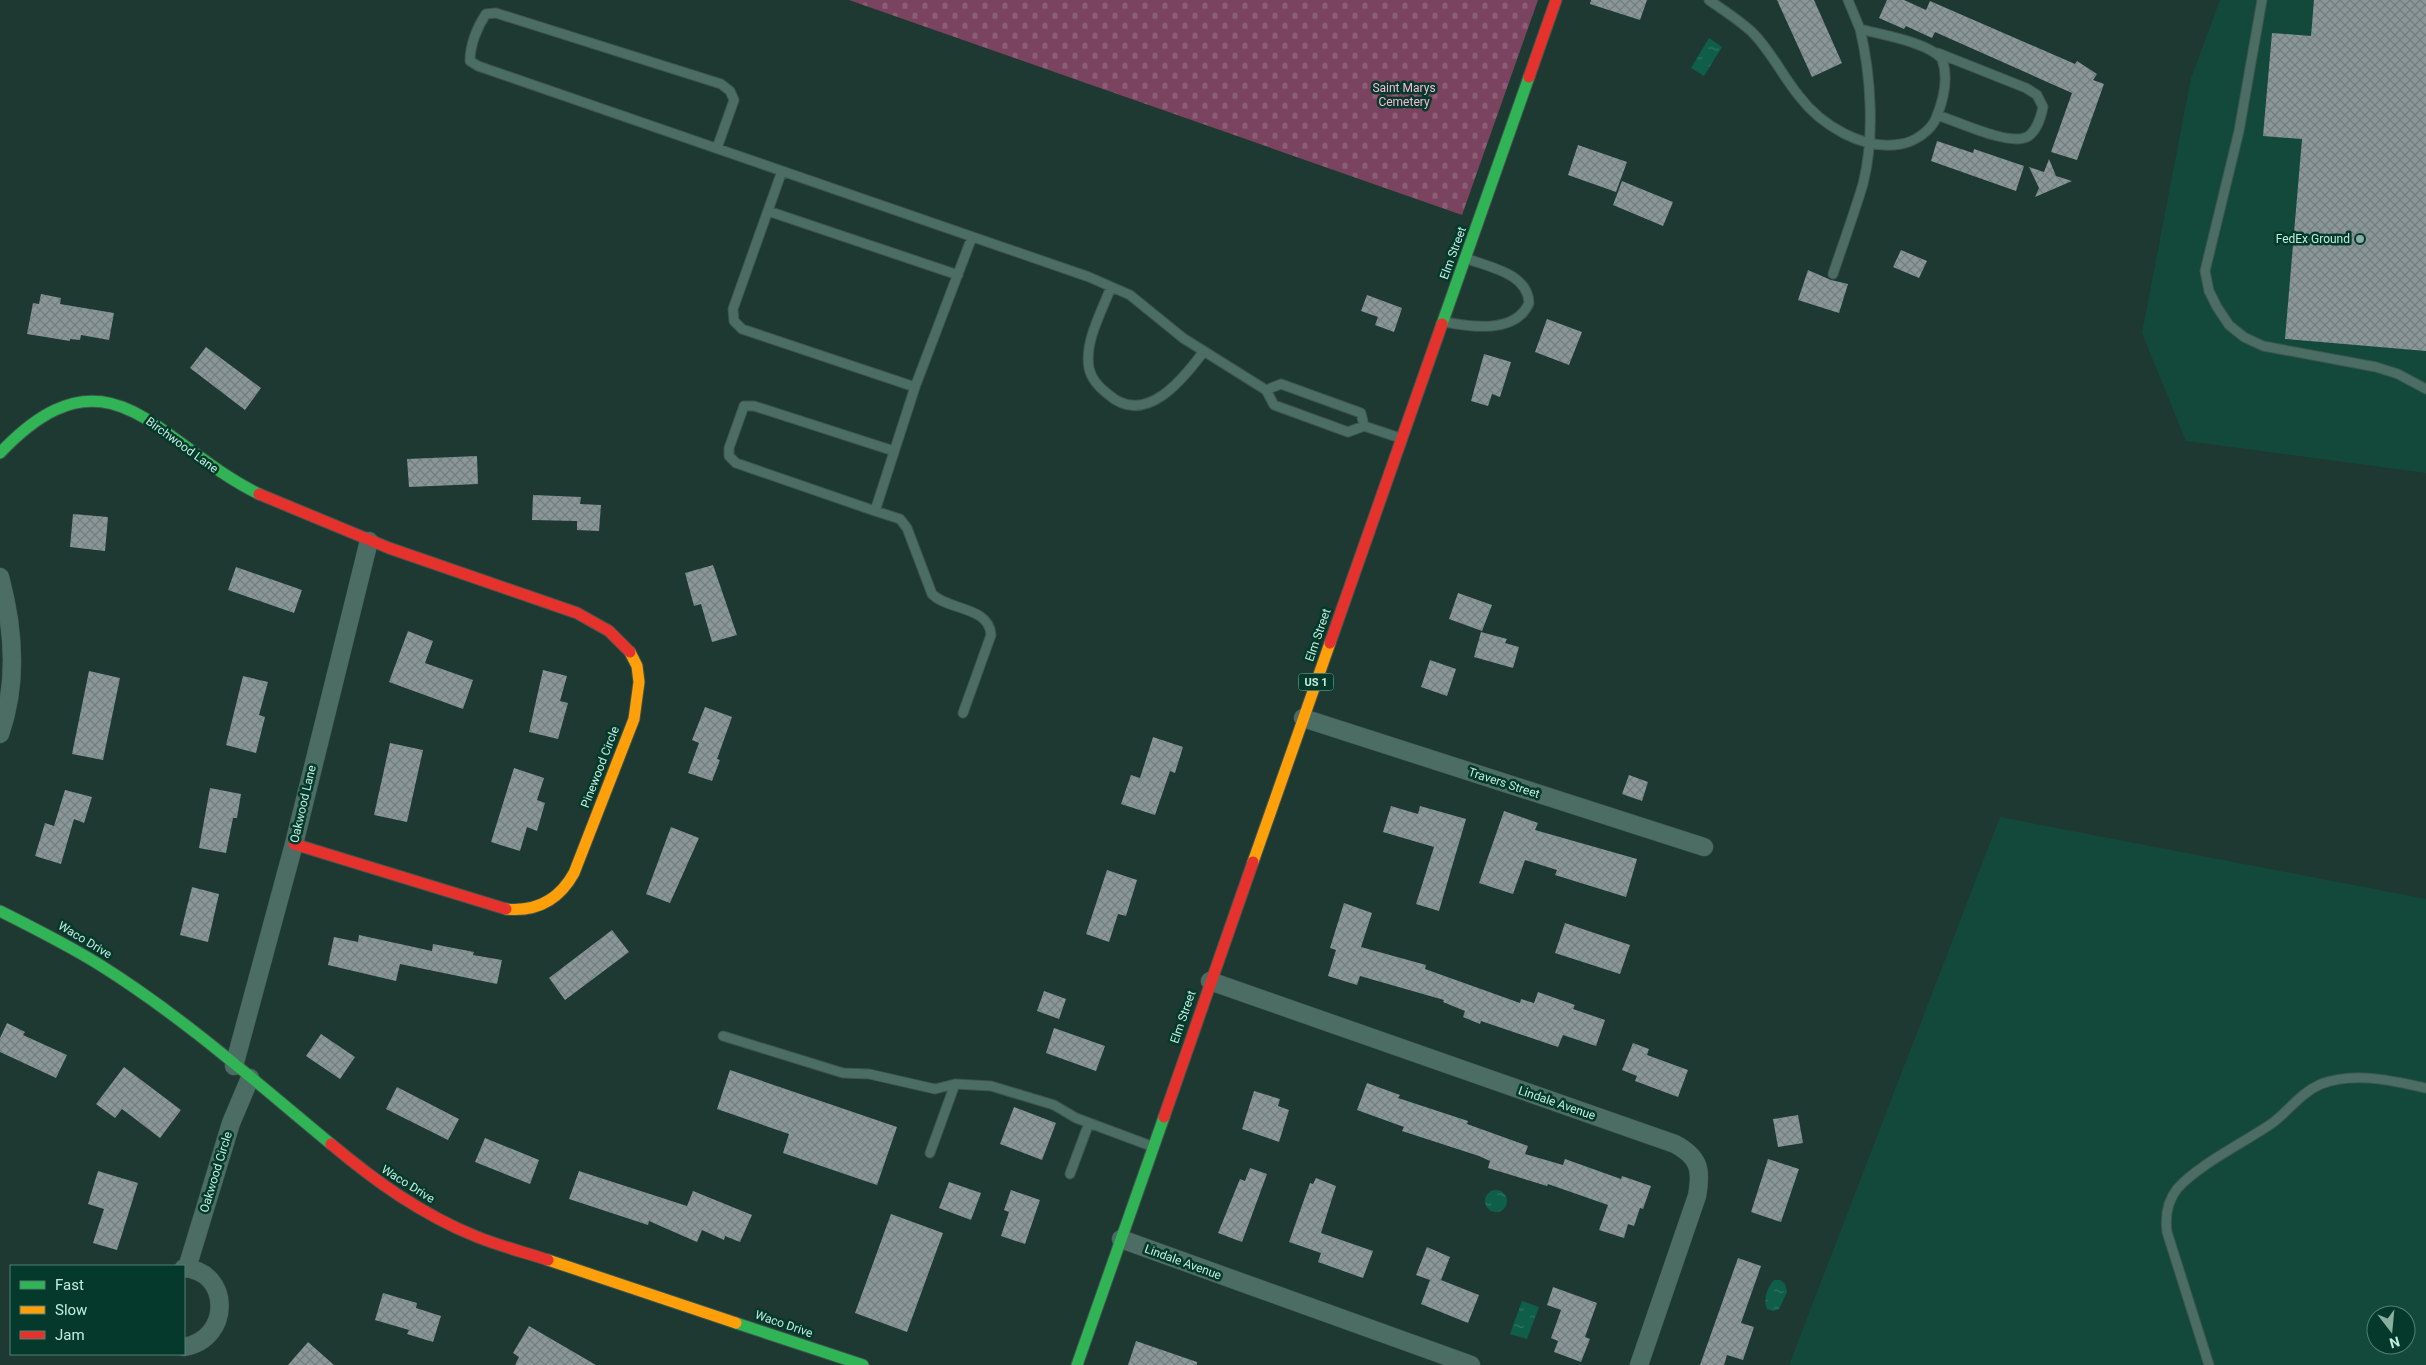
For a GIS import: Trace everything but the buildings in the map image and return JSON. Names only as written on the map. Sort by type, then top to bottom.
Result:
[{"type":"street","name":"Elm Street","points":[[1077,1365],[1556,0]]},
{"type":"street","name":"Birchwood Lane","points":[[0,453],[13,440],[40,420],[70,403],[84,400],[108,402],[147,419],[238,484],[278,503],[369,540]]},
{"type":"street","name":"Oakwood Lane","points":[[234,1066],[294,844],[369,540]]},
{"type":"street","name":"Pinewood Circle","points":[[294,844],[506,909],[525,910],[546,905],[561,893],[574,874],[640,698],[639,669],[633,656],[620,639],[594,621],[369,540]]},
{"type":"street","points":[[0,577],[10,616],[13,665],[9,702],[0,734]]},
{"type":"street","name":"Travers Street","points":[[1303,718],[1704,848]]},
{"type":"street","name":"Waco Drive","points":[[0,911],[57,938],[99,963],[153,1001],[374,1180],[412,1205],[451,1225],[505,1246],[863,1365]]},
{"type":"street","name":"Lindale Avenue","points":[[1210,982],[1674,1144],[1692,1155],[1699,1170],[1697,1196],[1639,1365]]},
{"type":"street","name":"Oakwood Circle","points":[[185,1347],[194,1345],[205,1339],[214,1329],[219,1317],[220,1304],[217,1292],[210,1281],[200,1273],[185,1268],[231,1123],[250,1078]]},
{"type":"street","name":"Lindale Avenue","points":[[1121,1239],[1471,1365]]},
{"type":"lane","points":[[1709,0],[1750,31],[1761,42],[1798,96],[1819,118],[1839,131],[1868,143],[1885,145],[1907,143],[1927,130],[1935,121],[1945,95],[1944,68],[1942,59],[1932,51]]},
{"type":"lane","points":[[1833,274],[1863,183],[1868,143],[1869,86],[1860,29],[1848,0]]},
{"type":"lane","points":[[2262,0],[2239,131],[2205,271],[2210,291],[2229,325],[2244,337],[2263,346],[2376,367],[2398,374],[2426,389]]},
{"type":"lane","points":[[717,148],[734,100],[730,91],[721,84],[496,13],[486,14],[481,21],[470,51],[470,61],[478,66],[1089,277],[1130,295],[1204,351],[1266,390],[1274,405],[1348,432],[1364,426],[1401,438]]},
{"type":"lane","points":[[1860,29],[1932,51],[2026,88],[2037,95],[2043,107],[2028,137],[2020,139],[2002,137],[1938,114]]},
{"type":"lane","points":[[782,171],[733,310],[734,321],[742,329],[915,387]]},
{"type":"lane","points":[[768,211],[958,275]]},
{"type":"lane","points":[[875,511],[915,387],[972,237]]},
{"type":"lane","points":[[1442,321],[1472,327],[1503,323],[1520,316],[1529,303],[1526,288],[1521,282],[1510,275],[1466,259]]},
{"type":"lane","points":[[1111,287],[1093,336],[1089,369],[1098,387],[1114,400],[1130,405],[1148,403],[1167,393],[1182,380],[1204,351]]},
{"type":"lane","points":[[1266,390],[1281,384],[1361,413],[1364,426]]},
{"type":"lane","points":[[894,451],[754,406],[744,406],[731,440],[729,456],[736,463],[900,519],[907,528],[932,594],[939,601],[983,616],[990,624],[991,635],[963,713]]},
{"type":"lane","points":[[722,1036],[843,1073],[870,1074],[935,1089],[955,1084],[991,1086],[1054,1105],[1089,1123],[1153,1147]]},
{"type":"lane","points":[[2209,1365],[2167,1232],[2165,1220],[2170,1201],[2177,1189],[2194,1174],[2272,1123],[2295,1101],[2322,1084],[2354,1078],[2388,1079],[2426,1088]]},
{"type":"lane","points":[[930,1153],[955,1084]]},
{"type":"lane","points":[[1070,1174],[1089,1123]]},
{"type":"shaded area","points":[[2220,0],[2426,0],[2426,473],[2186,441],[2142,333],[2191,78]]},
{"type":"shaded area","points":[[2000,817],[2426,899],[2426,1365],[1789,1365]]},
{"type":"green space","name":"Saint Marys Cemetery","points":[[849,0],[1538,0],[1462,215]]},
{"type":"water","points":[[1709,38],[1722,47],[1704,76],[1691,68]]},
{"type":"water","points":[[1492,1190],[1500,1190],[1507,1197],[1507,1205],[1500,1212],[1492,1212],[1485,1205],[1485,1197]]},
{"type":"water","points":[[1774,1280],[1780,1280],[1785,1284],[1787,1292],[1779,1309],[1773,1311],[1767,1309],[1765,1301],[1769,1286]]},
{"type":"water","points":[[1522,1301],[1539,1307],[1527,1339],[1510,1334]]},
{"type":"traffic: fast","points":[[1442,324],[1529,77]]},
{"type":"traffic: fast","points":[[0,453],[39,419],[73,404],[104,402],[133,412],[162,429],[223,473],[259,494]]},
{"type":"traffic: fast","points":[[0,911],[100,965],[161,1006],[331,1144]]},
{"type":"traffic: fast","points":[[1077,1365],[1164,1117]]},
{"type":"traffic: fast","points":[[736,1323],[863,1365]]},
{"type":"traffic: slow","points":[[1253,862],[1330,643]]},
{"type":"traffic: slow","points":[[506,909],[528,908],[546,902],[561,890],[574,873],[634,719],[639,682],[637,666],[630,652]]},
{"type":"traffic: slow","points":[[548,1260],[736,1323]]},
{"type":"traffic: jam","points":[[1529,77],[1556,0]]},
{"type":"traffic: jam","points":[[1330,643],[1442,324]]},
{"type":"traffic: jam","points":[[259,494],[389,548],[577,613],[609,631],[630,652]]},
{"type":"traffic: jam","points":[[294,844],[506,909]]},
{"type":"traffic: jam","points":[[1164,1117],[1253,862]]},
{"type":"traffic: jam","points":[[331,1144],[399,1196],[436,1218],[484,1240],[548,1260]]},
{"type":"place","name":"FedEx Ground","points":[[2360,239]]}]
